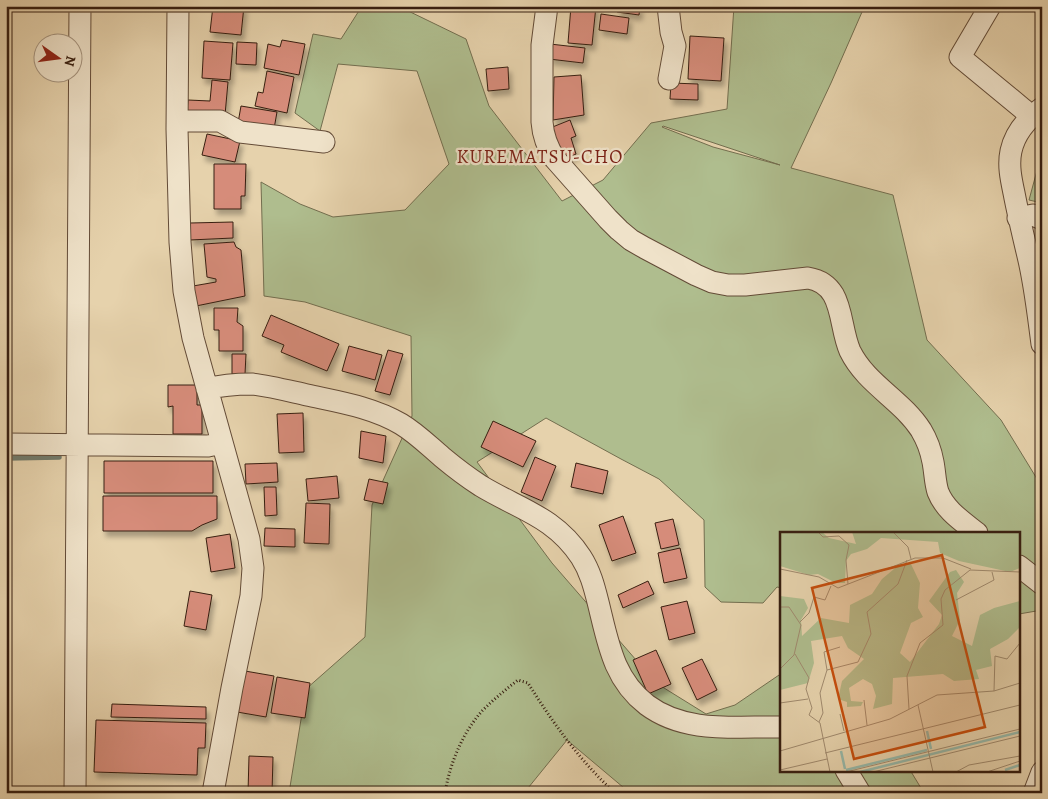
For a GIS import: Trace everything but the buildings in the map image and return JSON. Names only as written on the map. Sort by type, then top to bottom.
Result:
[{"type":"street","points":[[75,793],[80,6]]},
{"type":"street","points":[[178,6],[178,121],[182,274],[188,315],[249,539],[253,568],[251,596],[213,793]]},
{"type":"street","points":[[547,6],[542,45],[542,122],[545,142],[555,159],[608,219],[631,240],[696,275],[712,282],[728,285],[808,278],[816,279],[828,287],[836,300],[845,338],[857,363],[912,418],[921,430],[928,444],[938,492],[946,506],[976,532]]},
{"type":"street","points":[[668,6],[671,32],[675,46],[668,79]]},
{"type":"street","points":[[990,6],[960,58],[1023,109],[1036,113],[1019,130],[1011,152],[1010,164],[1018,218],[1034,287],[1042,344]]},
{"type":"street","points":[[178,121],[220,121],[240,132],[324,142]]},
{"type":"street","points":[[1018,218],[1032,215],[1042,219]]},
{"type":"street","points":[[207,389],[221,385],[241,384],[269,387],[362,408],[382,414],[401,424],[472,480],[540,517],[564,535],[574,546],[592,580],[608,645],[615,665],[626,684],[647,705],[659,713],[686,724],[780,728]]},
{"type":"street","points":[[6,444],[208,446],[222,443]]},
{"type":"street","points":[[1020,567],[1042,584]]},
{"type":"street","points":[[847,772],[860,793]]},
{"type":"street","points":[[1034,793],[1042,772]]},
{"type":"path","points":[[445,793],[456,754],[468,732],[482,712],[518,680],[528,683],[546,713],[572,748],[615,793]]},
{"type":"green space","points":[[362,6],[398,6],[466,39],[489,106],[562,201],[603,180],[651,123],[727,109],[734,6],[859,6],[862,12],[791,168],[893,195],[927,340],[1001,420],[1042,487],[1042,610],[1020,614],[1020,532],[780,532],[780,588],[777,587],[763,603],[721,602],[705,587],[704,520],[659,479],[546,418],[477,462],[552,563],[656,683],[706,714],[735,705],[780,674],[780,772],[911,772],[924,793],[630,793],[567,740],[524,793],[289,793],[306,689],[365,637],[372,505],[412,416],[411,336],[305,302],[264,296],[261,182],[300,204],[333,217],[405,210],[449,164],[417,71],[338,64],[320,131],[295,113],[313,34],[341,39]],"holes":[[[663,126],[780,165],[713,147],[662,127]]]},
{"type":"green space","points":[[1042,152],[1042,203],[1029,200]]},
{"type":"waterway","points":[[6,458],[59,457]]},
{"type":"district","name":"KUREMATSU-CHO","points":[[540,156]]}]
